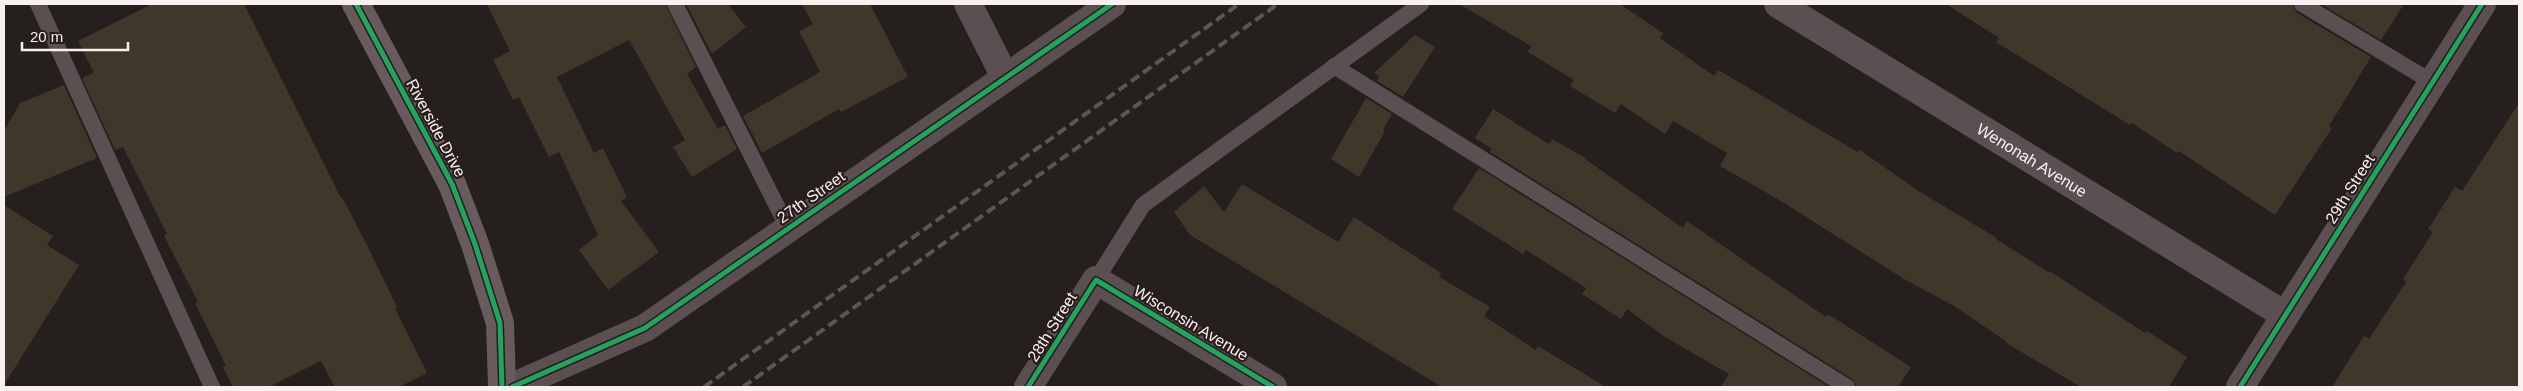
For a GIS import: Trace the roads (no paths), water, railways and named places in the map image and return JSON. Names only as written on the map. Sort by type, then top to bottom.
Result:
[{"type":"street","name":"Riverside Drive","points":[[356,4],[456,192],[500,323],[502,387]]},
{"type":"street","points":[[968,4],[1005,77]]},
{"type":"street","name":"27th Street","points":[[512,387],[645,328],[1112,4]]},
{"type":"street","name":"Wenonah Avenue","points":[[1778,4],[2285,315]]},
{"type":"street","name":"29th Street","points":[[2240,387],[2482,4]]},
{"type":"street","name":"28th Street","points":[[1028,387],[1096,280]]},
{"type":"street","name":"Wisconsin Avenue","points":[[1096,280],[1273,387]]},
{"type":"lane","points":[[38,4],[212,387]]},
{"type":"lane","points":[[675,4],[788,228]]},
{"type":"lane","points":[[1096,280],[1143,205],[1421,4]]},
{"type":"lane","points":[[2302,4],[2432,82]]},
{"type":"lane","points":[[1334,66],[1847,387]]},
{"type":"railway","points":[[704,387],[1239,4]]},
{"type":"railway","points":[[743,387],[1278,4]]}]
